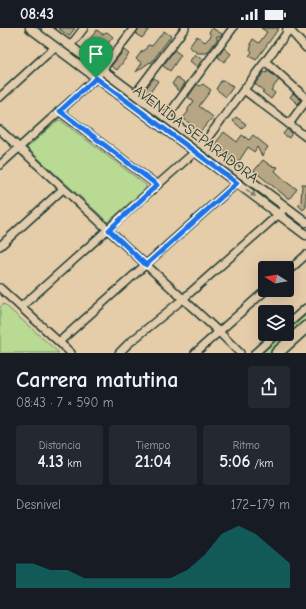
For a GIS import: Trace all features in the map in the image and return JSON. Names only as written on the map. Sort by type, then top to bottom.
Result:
[{"type":"highway","points":[[277,353],[306,327]]},
{"type":"street","name":"AVENIDA SEPARADORA","points":[[30,28],[306,235]]},
{"type":"street","name":"AVENIDA SEPARADORA","points":[[46,28],[306,221]]},
{"type":"street","points":[[70,46],[84,28]]},
{"type":"street","points":[[0,165],[96,78],[134,28]]},
{"type":"street","points":[[135,94],[185,28]]},
{"type":"street","points":[[166,118],[233,28]]},
{"type":"street","points":[[203,144],[289,30],[306,48]]},
{"type":"street","points":[[0,97],[55,47]]},
{"type":"street","points":[[265,61],[306,99],[289,124]]},
{"type":"street","points":[[244,90],[306,137]]},
{"type":"street","points":[[60,111],[157,185]]},
{"type":"street","points":[[0,130],[240,353]]},
{"type":"street","points":[[21,307],[195,152]]},
{"type":"street","points":[[59,342],[237,183]]},
{"type":"street","points":[[0,246],[63,189]]},
{"type":"street","points":[[119,353],[183,299],[286,207]]},
{"type":"street","points":[[294,266],[306,255]]},
{"type":"street","points":[[0,288],[71,353]]},
{"type":"street","points":[[195,353],[258,297]]},
{"type":"street","points":[[294,319],[306,308]]},
{"type":"street","points":[[255,353],[268,341]]},
{"type":"green space","points":[[105,77],[191,140],[189,143],[104,79]]},
{"type":"green space","points":[[60,120],[146,185],[146,188],[108,222],[27,148]]},
{"type":"green space","points":[[209,155],[278,206],[276,208],[207,157]]},
{"type":"green space","points":[[4,304],[59,353],[0,353],[0,307]]},
{"type":"green space","points":[[306,315],[306,321],[294,332],[294,325]]},
{"type":"green space","points":[[276,341],[284,341],[271,353],[262,353]]},
{"type":"building","points":[[58,28],[75,28],[69,36]]},
{"type":"building","points":[[139,28],[150,28],[142,38],[136,33]]},
{"type":"building","points":[[212,28],[222,34],[221,36],[217,36],[217,40],[207,53],[198,53],[189,47],[197,36],[205,42],[211,36],[209,32]]},
{"type":"building","points":[[261,28],[279,28],[256,60],[249,56],[252,52],[250,49],[252,45],[250,44],[253,39],[259,43],[267,32]]},
{"type":"building","points":[[97,30],[102,34],[107,32],[113,37],[108,43],[112,47],[102,61],[85,45]]},
{"type":"building","points":[[164,31],[171,36],[151,63],[150,62],[136,72],[142,63],[136,59],[148,45],[152,46]]},
{"type":"building","points":[[224,48],[231,54],[224,62],[218,57]]},
{"type":"building","points":[[124,50],[129,54],[117,70],[111,66]]},
{"type":"building","points":[[174,50],[181,55],[170,71],[163,66]]},
{"type":"building","points":[[195,54],[202,60],[197,67],[190,61]]},
{"type":"building","points":[[267,70],[279,80],[271,90],[275,93],[271,99],[255,84],[264,72],[267,73]]},
{"type":"building","points":[[177,77],[185,83],[179,91],[172,84]]},
{"type":"building","points":[[154,78],[158,81],[149,94],[144,91]]},
{"type":"building","points":[[221,81],[225,81],[233,87],[226,97],[216,89]]},
{"type":"building","points":[[197,84],[200,86],[203,84],[211,90],[199,106],[213,117],[200,132],[183,118],[194,101],[188,97]]},
{"type":"building","points":[[293,93],[301,100],[298,104],[290,97]]},
{"type":"building","points":[[236,117],[246,124],[242,129],[233,121]]},
{"type":"building","points":[[287,129],[292,133],[289,138],[283,134]]},
{"type":"building","points":[[224,132],[237,142],[242,135],[249,140],[253,135],[268,147],[262,156],[257,147],[254,152],[248,147],[239,161],[215,144]]},
{"type":"building","points":[[263,160],[271,166],[278,167],[275,171],[297,189],[289,199],[254,171]]},
{"type":"building","points":[[302,184],[306,184],[306,207],[303,210],[298,205],[301,202]]},
{"type":"route","points":[[96,78],[237,183],[146,265],[109,230],[157,185],[60,111],[96,78]]}]
